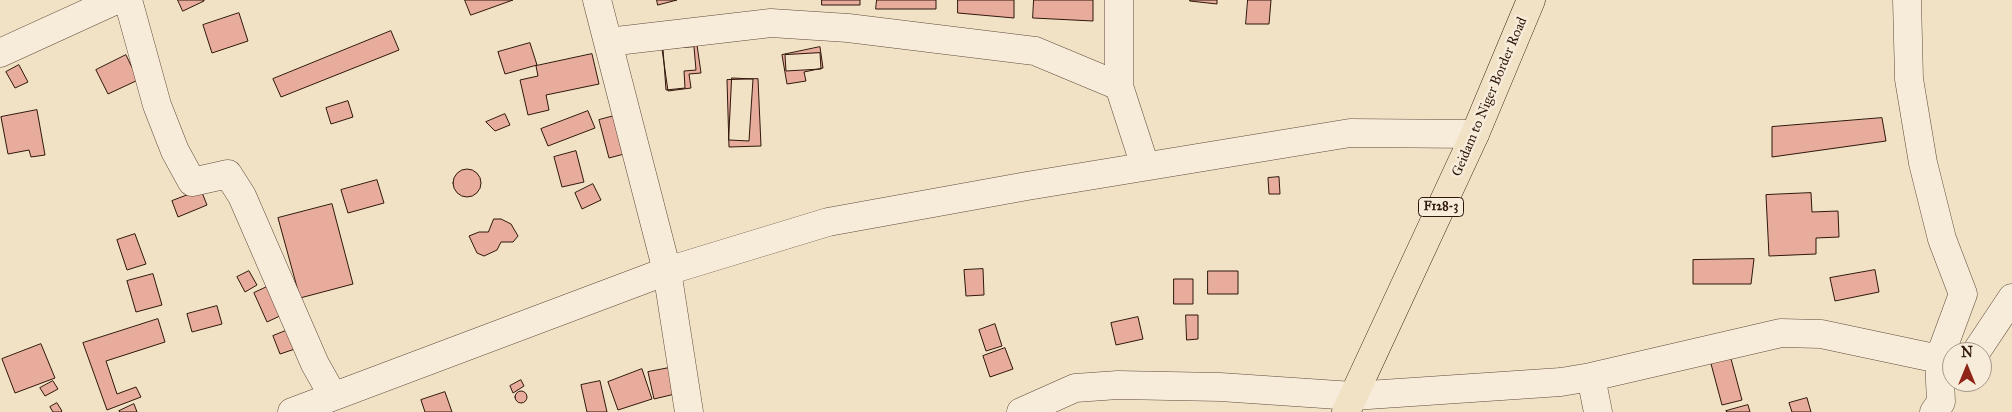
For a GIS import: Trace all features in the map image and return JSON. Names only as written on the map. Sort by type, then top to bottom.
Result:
[{"type":"main road","name":"Geidam to Niger Border Road","points":[[1350,404],[1475,134],[1532,0]]},
{"type":"street","points":[[0,53],[116,0]]},
{"type":"street","points":[[128,0],[157,105],[174,151],[192,182],[228,174],[242,196],[315,364],[342,401]]},
{"type":"street","points":[[597,0],[667,271],[689,412]]},
{"type":"street","points":[[1119,0],[1119,86],[1145,166]]},
{"type":"street","points":[[1907,0],[1909,79],[1924,163],[1942,239],[1963,294],[1939,359],[1943,399]]},
{"type":"street","points":[[608,42],[771,23],[848,28],[1035,51],[1119,86]]},
{"type":"street","points":[[292,412],[342,401],[667,271],[828,222],[1145,166],[1350,133],[1475,134]]},
{"type":"street","points":[[1983,342],[2012,298]]},
{"type":"street","points":[[1020,412],[1075,388],[1118,385],[1220,387],[1350,404],[1561,382],[1591,377],[1781,333],[1821,334],[1939,359]]},
{"type":"street","points":[[1591,377],[1598,412]]},
{"type":"building","points":[[178,0],[204,0],[204,1],[183,11]]},
{"type":"building","points":[[465,0],[513,0],[471,15]]},
{"type":"building","points":[[657,0],[677,0],[658,5]]},
{"type":"building","points":[[822,0],[860,0],[860,5],[822,5]]},
{"type":"building","points":[[877,0],[936,0],[936,9],[876,9]]},
{"type":"building","points":[[958,0],[1014,0],[1014,18],[958,13]]},
{"type":"building","points":[[1034,0],[1093,0],[1093,21],[1033,18]]},
{"type":"building","points":[[1217,0],[1217,4],[1190,1]]},
{"type":"building","points":[[1248,0],[1271,0],[1269,24],[1246,24]]},
{"type":"building","points":[[239,13],[248,41],[212,53],[203,25]]},
{"type":"building","points":[[391,31],[399,50],[281,97],[273,79]]},
{"type":"building","points":[[530,43],[537,65],[505,74],[498,52]]},
{"type":"building","points":[[697,45],[701,73],[689,74],[691,88],[668,91],[662,49]]},
{"type":"building","points":[[694,47],[696,70],[684,71],[685,88],[666,90],[663,49]]},
{"type":"building","points":[[820,47],[823,68],[804,72],[806,81],[787,84],[782,55]]},
{"type":"building","points":[[820,53],[821,69],[786,71],[785,55]]},
{"type":"building","points":[[592,54],[599,84],[546,95],[549,110],[528,115],[520,80],[538,76],[536,66]]},
{"type":"building","points":[[126,55],[138,80],[108,94],[96,70]]},
{"type":"building","points":[[19,65],[28,82],[15,88],[6,72]]},
{"type":"building","points":[[732,78],[753,79],[749,141],[729,140]]},
{"type":"building","points":[[758,79],[761,146],[729,147],[727,80]]},
{"type":"building","points":[[348,101],[353,117],[331,124],[326,108]]},
{"type":"building","points":[[37,110],[45,155],[31,157],[29,150],[8,154],[1,117]]},
{"type":"building","points":[[588,111],[595,128],[548,146],[541,129]]},
{"type":"building","points":[[505,114],[510,125],[495,131],[486,122]]},
{"type":"building","points":[[618,115],[628,153],[609,158],[599,120]]},
{"type":"building","points":[[1882,118],[1886,141],[1772,157],[1772,127]]},
{"type":"building","points":[[576,151],[584,182],[562,187],[554,157]]},
{"type":"building","points":[[467,169],[477,173],[481,183],[477,193],[467,197],[457,193],[453,183],[457,173]]},
{"type":"building","points":[[1279,177],[1280,194],[1269,194],[1268,178]]},
{"type":"building","points":[[377,180],[384,203],[348,213],[341,190]]},
{"type":"building","points":[[593,184],[601,200],[582,209],[575,193]]},
{"type":"building","points":[[201,190],[207,205],[178,217],[172,201]]},
{"type":"building","points":[[1811,193],[1812,212],[1838,211],[1839,237],[1816,238],[1816,254],[1769,256],[1766,195]]},
{"type":"building","points":[[332,204],[353,284],[300,298],[278,218]]},
{"type":"building","points":[[494,219],[501,219],[511,224],[518,236],[513,242],[501,242],[497,250],[484,256],[477,253],[469,236],[479,232],[488,232]]},
{"type":"building","points":[[135,234],[146,264],[127,270],[117,240]]},
{"type":"building","points":[[1754,259],[1751,284],[1693,284],[1693,260]]},
{"type":"building","points":[[983,269],[984,295],[966,296],[964,270]]},
{"type":"building","points":[[1875,270],[1879,292],[1835,301],[1830,278]]},
{"type":"building","points":[[249,271],[257,285],[245,292],[237,277]]},
{"type":"building","points":[[1208,271],[1238,271],[1238,294],[1208,294]]},
{"type":"building","points":[[153,274],[162,305],[136,312],[127,281]]},
{"type":"building","points":[[1174,279],[1193,279],[1193,304],[1174,304]]},
{"type":"building","points":[[271,285],[284,314],[267,322],[254,293]]},
{"type":"building","points":[[217,306],[222,324],[192,332],[187,314]]},
{"type":"building","points":[[1186,315],[1198,315],[1198,339],[1187,340]]},
{"type":"building","points":[[1138,317],[1143,339],[1116,345],[1111,323]]},
{"type":"building","points":[[158,319],[165,342],[106,361],[117,394],[136,387],[141,397],[107,410],[83,343]]},
{"type":"building","points":[[995,324],[1002,346],[986,351],[979,330]]},
{"type":"building","points":[[288,330],[295,349],[280,354],[273,336]]},
{"type":"building","points":[[41,344],[55,378],[15,393],[2,359]]},
{"type":"building","points":[[1005,348],[1013,369],[990,377],[983,356]]},
{"type":"building","points":[[1730,355],[1742,400],[1722,405],[1710,360]]},
{"type":"building","points":[[669,368],[675,394],[654,399],[648,372]]},
{"type":"building","points":[[642,369],[652,399],[618,410],[608,382]]},
{"type":"building","points":[[521,380],[524,386],[513,393],[510,386]]},
{"type":"building","points":[[53,381],[58,389],[45,396],[40,388]]},
{"type":"building","points":[[600,381],[607,412],[587,412],[581,385]]},
{"type":"building","points":[[519,391],[523,391],[527,397],[523,403],[519,403],[515,399],[515,395]]},
{"type":"building","points":[[445,392],[452,412],[425,412],[421,400]]},
{"type":"building","points":[[1807,398],[1811,412],[1792,412],[1789,403]]},
{"type":"building","points":[[57,403],[62,411],[53,412],[50,407]]},
{"type":"building","points":[[134,404],[137,412],[119,411]]},
{"type":"building","points":[[1748,405],[1750,412],[1726,411]]}]
